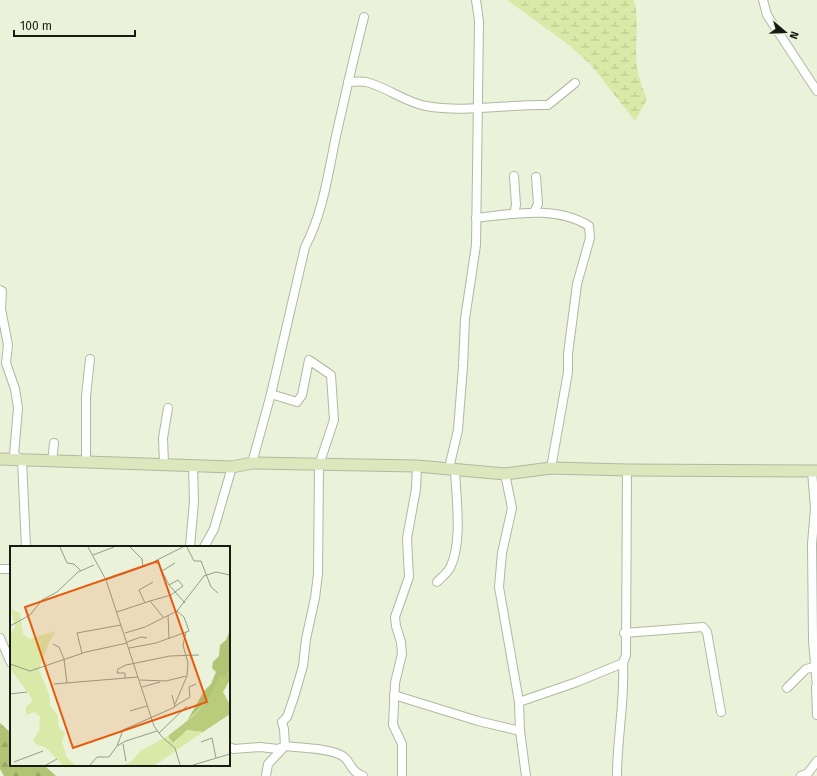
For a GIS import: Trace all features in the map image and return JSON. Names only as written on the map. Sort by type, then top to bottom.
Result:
[{"type":"main road","points":[[0,459],[52,462],[193,464],[232,467],[252,463],[417,466],[505,474],[551,468],[814,471]]},
{"type":"street","points":[[437,582],[449,569],[455,552],[457,534],[452,468],[458,430],[465,318],[476,245],[479,21],[476,0]]},
{"type":"street","points":[[763,0],[767,15],[817,91]]},
{"type":"street","points":[[252,463],[271,394],[305,247],[313,231],[322,204],[348,82],[364,17]]},
{"type":"street","points":[[348,82],[366,82],[407,100],[426,106],[477,109],[520,104],[548,105],[575,83]]},
{"type":"street","points":[[514,176],[516,205],[514,214]]},
{"type":"street","points":[[534,212],[538,204],[536,177]]},
{"type":"street","points":[[476,218],[534,212],[578,219],[589,226],[590,238],[577,284],[568,354],[568,372],[551,468]]},
{"type":"street","points":[[0,290],[2,291],[1,309],[8,345],[6,363],[15,389],[18,408],[14,455],[22,460],[26,546]]},
{"type":"street","points":[[86,462],[86,396],[90,359]]},
{"type":"street","points":[[266,776],[268,764],[285,746],[282,722],[286,717],[294,697],[303,666],[306,639],[315,598],[318,574],[318,465],[334,420],[331,375],[309,360],[302,395],[296,402],[271,394]]},
{"type":"street","points":[[164,464],[163,438],[168,408]]},
{"type":"street","points":[[52,462],[54,443]]},
{"type":"street","points":[[190,546],[194,500],[193,464]]},
{"type":"street","points":[[402,776],[402,744],[393,725],[394,695],[402,654],[401,642],[395,617],[409,577],[407,538],[416,489],[417,466]]},
{"type":"street","points":[[205,546],[214,529],[232,467]]},
{"type":"street","points":[[617,776],[619,728],[624,696],[624,663],[626,655],[624,633],[627,470]]},
{"type":"street","points":[[814,471],[815,508],[812,544],[814,666],[817,714]]},
{"type":"street","points":[[505,474],[512,508],[502,553],[499,587],[519,702],[520,731],[526,776]]},
{"type":"street","points":[[624,633],[703,627],[707,632],[721,712]]},
{"type":"street","points":[[0,638],[10,661]]},
{"type":"street","points":[[519,702],[557,690],[618,667],[624,663]]},
{"type":"street","points":[[787,688],[806,669],[814,666]]},
{"type":"street","points":[[394,695],[478,721],[520,731]]},
{"type":"street","points":[[230,748],[260,747],[278,749],[285,746],[337,753],[344,757],[354,772],[363,776]]},
{"type":"street","points":[[801,776],[808,773],[817,761]]},
{"type":"green space","points":[[507,0],[634,0],[637,20],[637,66],[647,99],[635,121],[591,65],[569,45]]},
{"type":"green space","points":[[0,723],[10,732],[10,766],[45,766],[56,776],[4,776],[0,769]]}]
